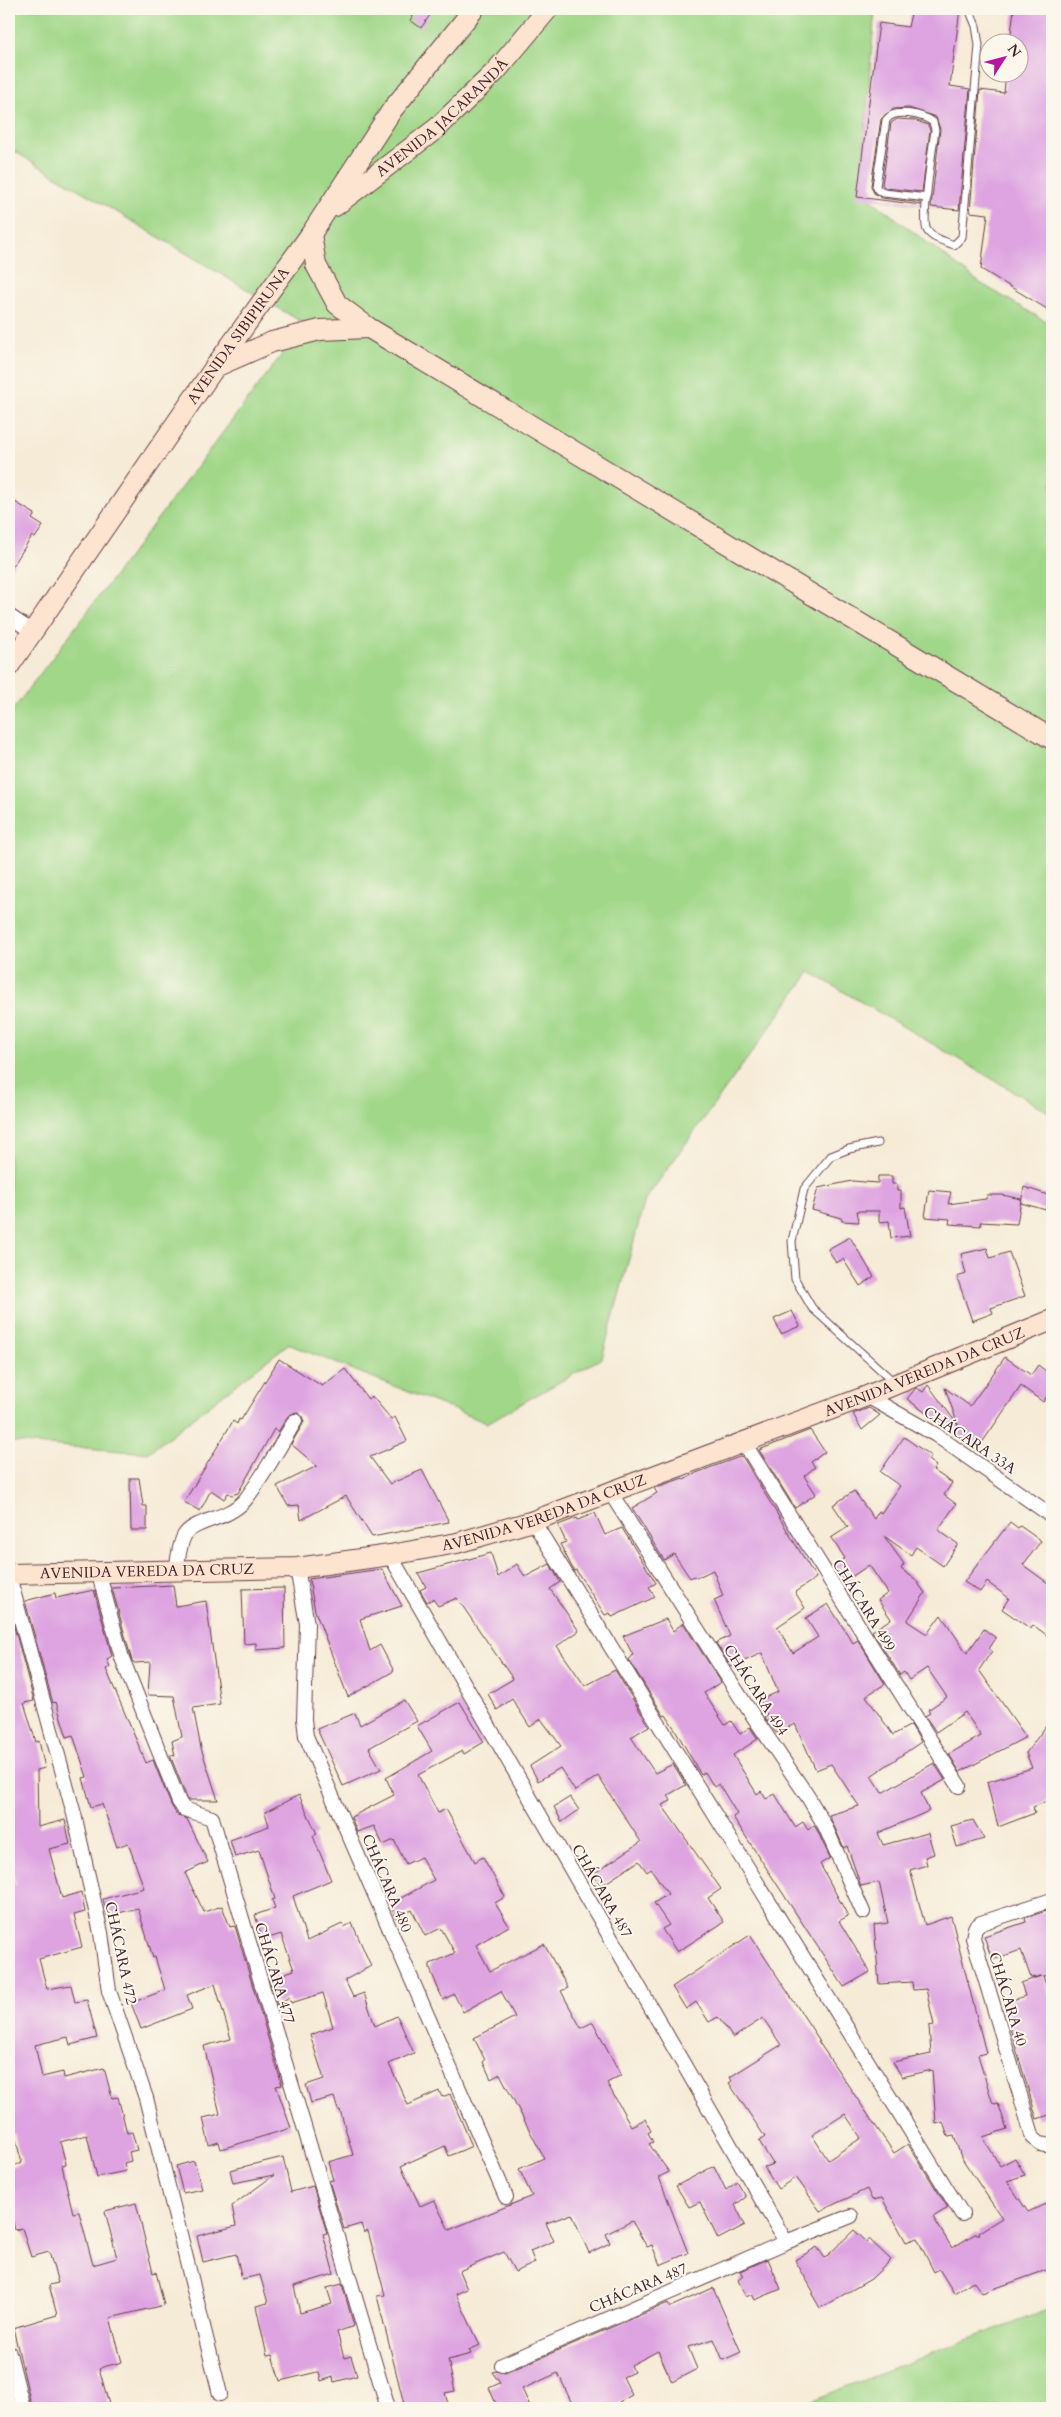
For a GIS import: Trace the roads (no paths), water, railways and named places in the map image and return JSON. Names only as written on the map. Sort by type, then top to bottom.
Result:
[{"type":"street","name":"AVENIDA SIBIPIRUNA","points":[[9,666],[215,367],[311,234],[392,110],[474,9]]},
{"type":"street","name":"AVENIDA JACARANDÁ","points":[[324,215],[437,128],[496,71],[548,9]]},
{"type":"street","points":[[311,234],[316,265],[337,304],[369,328],[1052,739]]},
{"type":"street","points":[[215,367],[272,342],[320,330],[369,328]]},
{"type":"street","points":[[9,616],[33,632]]},
{"type":"street","name":"AVENIDA VEREDA DA CRUZ","points":[[9,1575],[98,1571],[297,1568],[390,1555],[457,1543],[533,1521],[867,1396],[1052,1320]]},
{"type":"street","name":"CHÁCARA 33A","points":[[867,1396],[936,1435],[1052,1516]]},
{"type":"street","points":[[176,1570],[183,1538],[190,1527],[224,1516],[235,1510],[246,1499],[295,1421]]},
{"type":"street","name":"CHÁCARA 499","points":[[743,1441],[959,1786]]},
{"type":"street","name":"CHÁCARA 494","points":[[610,1492],[743,1702],[825,1826],[863,1912]]},
{"type":"street","points":[[533,1521],[962,2214]]},
{"type":"street","name":"CHÁCARA 487","points":[[390,1555],[786,2242]]},
{"type":"street","name":"CHÁCARA 480","points":[[297,1568],[307,1624],[304,1719],[306,1736],[506,2197]]},
{"type":"street","name":"CHÁCARA 477","points":[[98,1571],[122,1658],[179,1802],[184,1809],[212,1818],[388,2408]]},
{"type":"street","name":"CHÁCARA 472","points":[[9,1575],[74,1814],[101,1933],[110,1991],[146,2098],[220,2394]]},
{"type":"street","name":"CHÁCARA 40","points":[[1052,1900],[981,1922],[975,1928],[973,1938],[1033,2138],[1040,2144],[1052,2146]]},
{"type":"street","name":"CHÁCARA 487","points":[[502,2365],[786,2242],[851,2216]]},
{"type":"street","points":[[9,2353],[22,2408]]},
{"type":"lane","points":[[927,198],[884,193],[878,190],[876,186],[886,120],[890,115],[896,113],[928,118],[933,122],[935,130],[925,228],[931,236],[954,245],[962,238],[979,44],[976,26],[970,9]]},
{"type":"lane","points":[[878,1143],[849,1149],[831,1156],[804,1189],[792,1241],[795,1279],[812,1308],[896,1384]]}]
